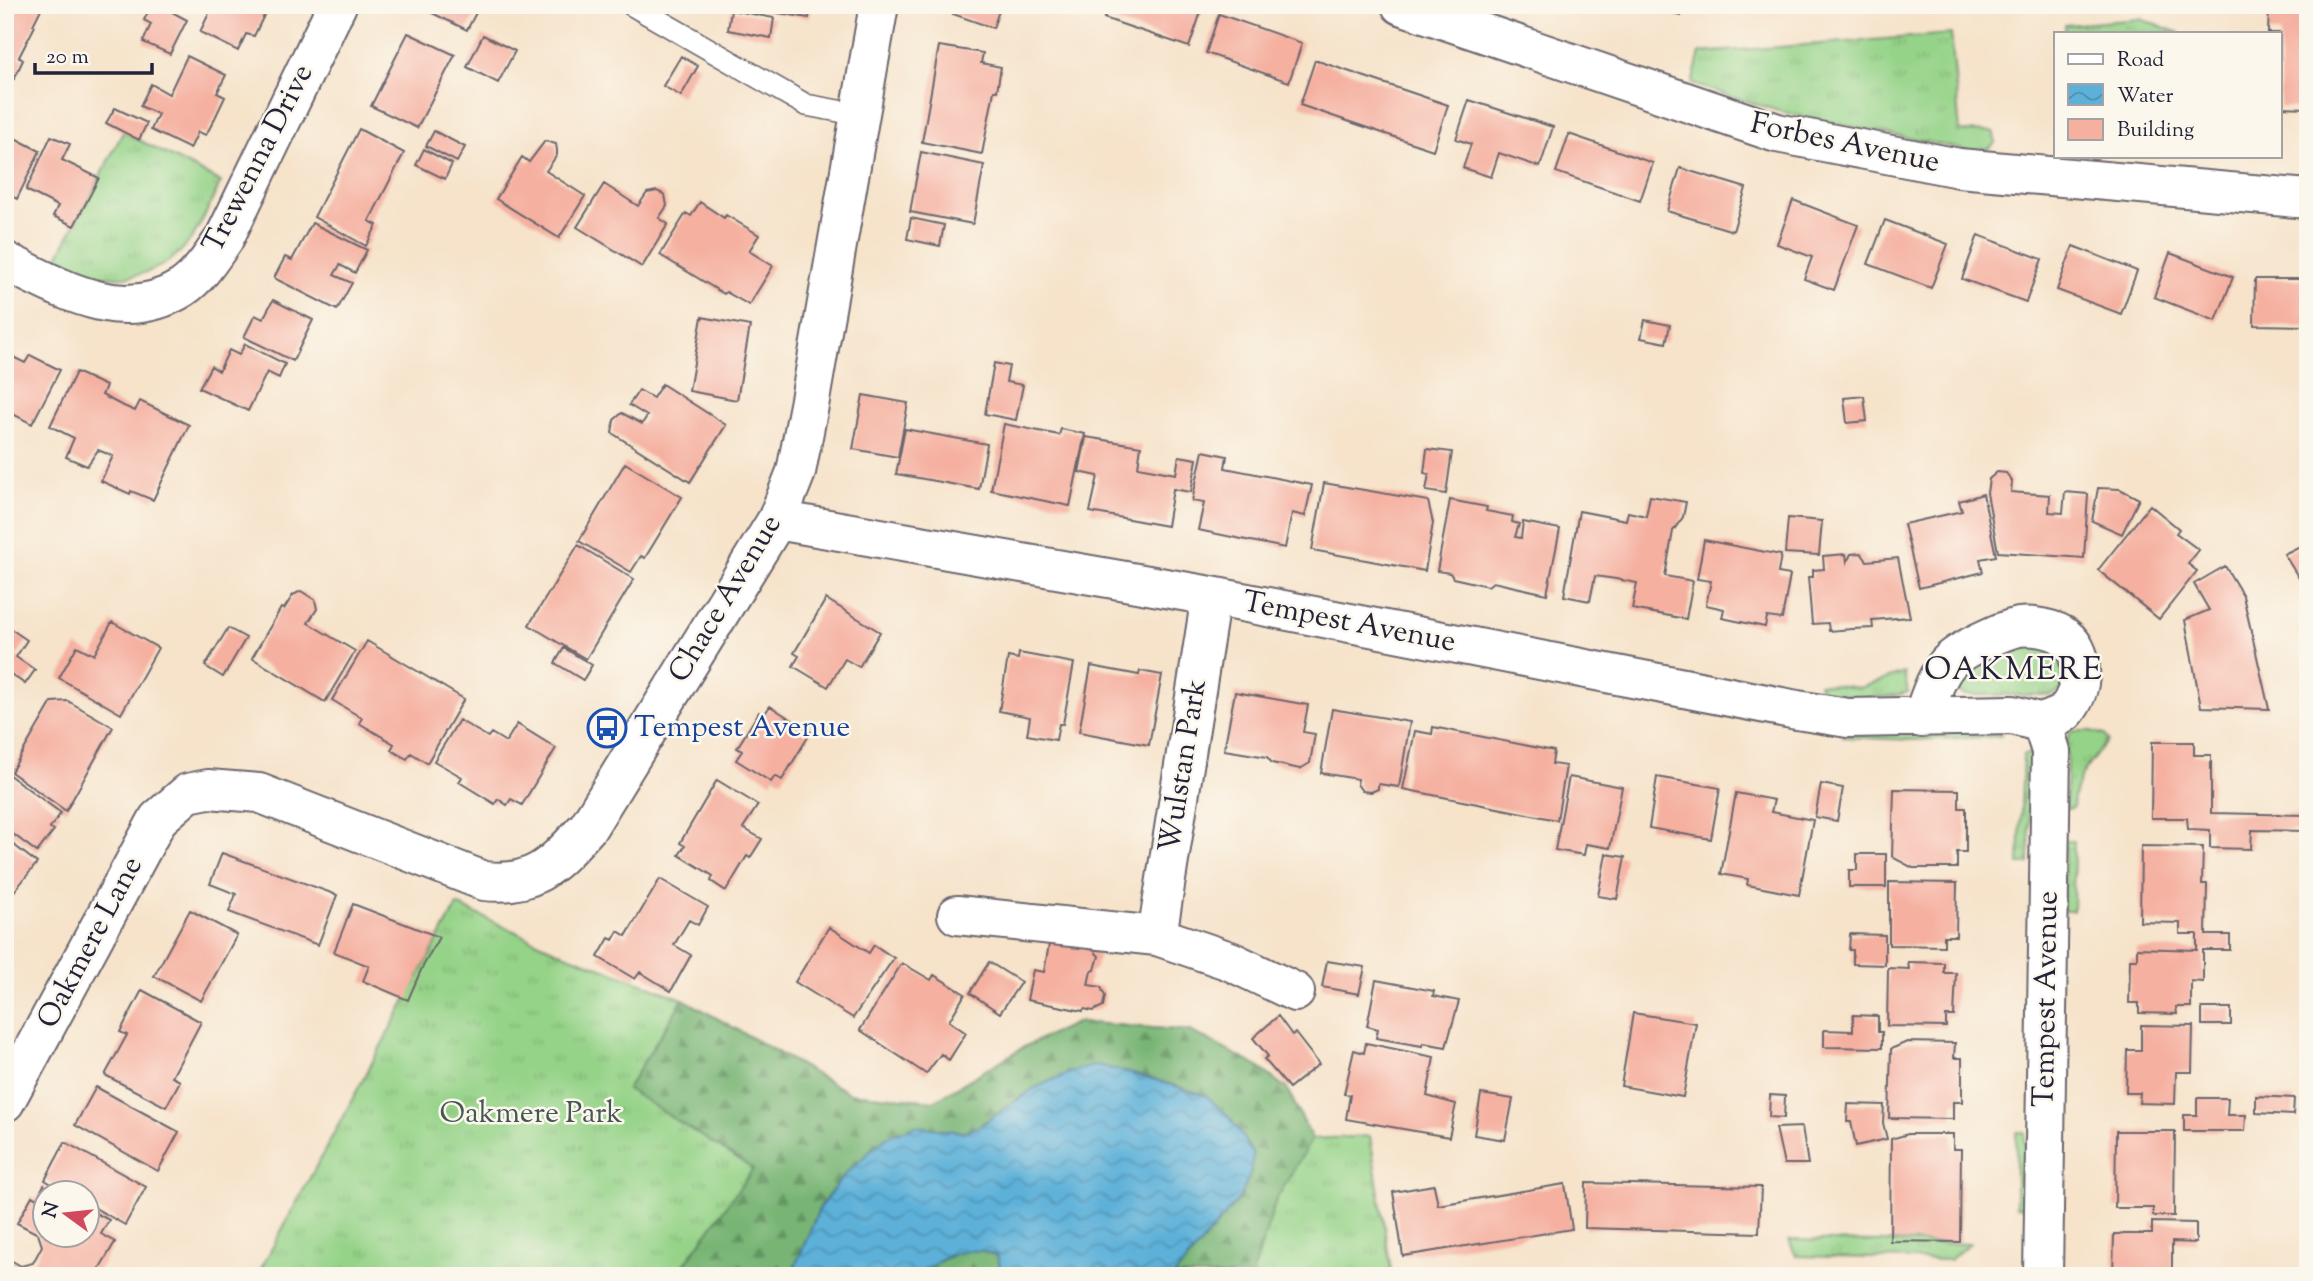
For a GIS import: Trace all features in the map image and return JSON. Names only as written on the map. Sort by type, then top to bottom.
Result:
[{"type":"street","name":"Trewenna Drive","points":[[5,261],[69,292],[114,304],[141,303],[166,296],[183,287],[204,267],[224,239],[337,5]]},
{"type":"street","name":"Chace Avenue","points":[[188,793],[208,789],[259,793],[484,881],[503,883],[533,876],[550,866],[588,827],[776,520],[798,463],[879,5]]},
{"type":"street","name":"Forbes Avenue","points":[[1401,5],[1777,133],[1959,168],[2308,199]]},
{"type":"street","name":"Tempest Avenue","points":[[776,520],[1211,596],[1797,710],[1848,718],[2013,715],[2042,723],[2051,751],[2043,1276]]},
{"type":"street","name":"Wulstan Park","points":[[1157,936],[1211,596]]},
{"type":"street","points":[[1922,718],[1935,685],[1948,663],[1982,642],[2019,627],[2043,628],[2065,637],[2075,650],[2080,664],[2078,690],[2064,713],[2042,723]]},
{"type":"street","name":"Oakmere Lane","points":[[5,1102],[158,819],[188,793]]},
{"type":"street","points":[[957,915],[1157,936],[1230,961],[1295,992]]},
{"type":"lane","points":[[632,5],[806,105],[860,115]]},
{"type":"green space","points":[[2140,19],[2177,32],[2065,32],[2065,25]]},
{"type":"green space","points":[[1951,34],[1960,131],[1994,132],[1995,143],[1975,152],[1782,112],[1692,84],[1700,53]]},
{"type":"green space","points":[[123,132],[221,182],[195,233],[182,250],[147,272],[120,277],[89,271],[58,257]]},
{"type":"green space","points":[[2008,640],[2064,648],[2063,689],[2050,695],[1964,695],[1956,690],[1953,680]]},
{"type":"green space","points":[[1904,673],[1908,692],[1897,695],[1864,697],[1820,692],[1819,683],[1859,688]]},
{"type":"green space","points":[[2000,727],[2001,736],[1913,740],[1843,737],[1849,730]]},
{"type":"green space","points":[[2071,731],[2091,731],[2105,735],[2108,741],[2089,763],[2080,780],[2073,808],[2066,809],[2067,740]]},
{"type":"green space","points":[[2031,753],[2029,864],[2019,864],[2023,755]]},
{"type":"green space","points":[[2065,841],[2074,841],[2073,911],[2063,911]]},
{"type":"green space","name":"Oakmere Park","points":[[457,905],[555,950],[683,999],[849,1093],[934,1101],[1024,1047],[1078,1022],[1190,1031],[1257,1066],[1287,1089],[1312,1139],[1370,1136],[1392,1276],[257,1276]]},
{"type":"green space","points":[[683,999],[849,1093],[934,1101],[1024,1047],[1078,1022],[1190,1031],[1257,1066],[1287,1089],[1312,1139],[1276,1200],[1252,1276],[1174,1276],[1241,1196],[1207,1096],[1097,1065],[1070,1072],[1033,1089],[979,1126],[963,1132],[942,1131],[845,1174],[820,1207],[791,1276],[676,1276],[753,1169],[627,1089]]},
{"type":"green space","points":[[2016,1132],[2025,1132],[2024,1207],[2016,1206]]},
{"type":"green space","points":[[1789,1240],[1969,1244],[1949,1260],[1796,1256]]},
{"type":"green space","points":[[964,1250],[984,1250],[997,1256],[1003,1276],[919,1276],[931,1265]]},
{"type":"water","points":[[1097,1065],[1207,1096],[1231,1119],[1253,1154],[1250,1175],[1241,1196],[1174,1276],[1003,1276],[997,1256],[987,1252],[966,1251],[946,1258],[919,1276],[791,1276],[820,1207],[845,1174],[886,1137],[915,1126],[963,1132],[979,1126],[1033,1089],[1070,1072]]},
{"type":"building","points":[[5,5],[43,5],[19,57],[23,60],[14,79],[5,75]]},
{"type":"building","points":[[151,5],[159,5],[187,20],[170,54],[143,42],[151,24],[144,20]]},
{"type":"building","points":[[213,5],[269,5],[254,36],[246,34],[238,51],[200,32]]},
{"type":"building","points":[[431,5],[480,5],[467,30],[428,11]]},
{"type":"building","points":[[761,5],[811,5],[809,18],[760,10]]},
{"type":"building","points":[[953,5],[1001,5],[993,28],[950,13]]},
{"type":"building","points":[[1108,5],[1192,5],[1202,9],[1189,47],[1104,18]]},
{"type":"building","points":[[1652,5],[1684,5],[1681,16]]},
{"type":"building","points":[[2269,6],[2308,7],[2308,108],[2282,107],[2282,32],[2268,32]]},
{"type":"building","points":[[731,10],[774,18],[771,38],[728,30]]},
{"type":"building","points":[[1219,14],[1302,43],[1289,82],[1206,53]]},
{"type":"building","points":[[408,33],[455,55],[417,128],[371,106]]},
{"type":"building","points":[[483,35],[515,51],[498,83],[467,67]]},
{"type":"building","points":[[939,46],[983,53],[981,63],[1001,67],[982,154],[922,142]]},
{"type":"building","points":[[187,56],[226,75],[217,93],[225,97],[215,118],[206,135],[198,132],[190,149],[151,130],[158,114],[140,106],[151,84],[169,94]]},
{"type":"building","points":[[681,56],[698,66],[681,96],[663,86]]},
{"type":"building","points":[[1315,60],[1448,105],[1433,150],[1300,105]]},
{"type":"building","points":[[1469,100],[1553,127],[1540,167],[1499,153],[1491,177],[1463,168],[1471,144],[1456,139]]},
{"type":"building","points":[[115,108],[147,123],[139,140],[106,123]]},
{"type":"building","points":[[359,129],[404,153],[369,221],[377,225],[366,246],[314,217]]},
{"type":"building","points":[[434,131],[465,147],[457,162],[426,146]]},
{"type":"building","points":[[5,133],[40,151],[17,199],[5,193]]},
{"type":"building","points":[[1569,134],[1653,163],[1640,201],[1556,172]]},
{"type":"building","points":[[51,136],[70,144],[62,160],[99,178],[74,226],[53,216],[58,206],[26,190]]},
{"type":"building","points":[[545,141],[556,144],[557,150],[557,155],[546,171],[585,196],[559,238],[496,199],[522,157],[529,162]]},
{"type":"building","points":[[424,149],[452,164],[445,179],[416,165]]},
{"type":"building","points":[[921,152],[984,165],[973,224],[910,212]]},
{"type":"building","points":[[1680,168],[1746,188],[1733,231],[1667,211]]},
{"type":"building","points":[[604,184],[638,206],[647,193],[657,191],[665,195],[667,206],[659,218],[668,224],[642,267],[577,227]]},
{"type":"building","points":[[1793,200],[1858,225],[1834,290],[1804,279],[1812,257],[1777,244]]},
{"type":"building","points":[[700,202],[724,218],[726,215],[759,235],[749,251],[773,266],[749,305],[726,292],[724,294],[660,255],[686,213],[691,216]]},
{"type":"building","points":[[911,218],[944,225],[940,246],[907,239]]},
{"type":"building","points":[[1885,220],[1948,244],[1931,288],[1868,264]]},
{"type":"building","points":[[312,223],[367,250],[355,273],[340,265],[334,275],[352,283],[337,310],[274,278],[285,257],[292,260]]},
{"type":"building","points":[[1978,235],[2042,259],[2026,302],[1962,279]]},
{"type":"building","points":[[2073,246],[2137,271],[2121,314],[2057,290]]},
{"type":"building","points":[[2170,253],[2233,277],[2216,321],[2154,297]]},
{"type":"building","points":[[2255,279],[2308,279],[2308,326],[2254,325]]},
{"type":"building","points":[[273,300],[313,320],[293,361],[244,337],[255,315],[263,319]]},
{"type":"building","points":[[702,317],[750,326],[737,400],[689,391]]},
{"type":"building","points":[[1645,320],[1670,325],[1666,343],[1641,338]]},
{"type":"building","points":[[245,344],[285,364],[279,378],[267,372],[248,411],[199,388],[211,366],[219,371],[229,350],[239,355]]},
{"type":"building","points":[[5,353],[25,363],[30,355],[60,370],[32,424],[5,410]]},
{"type":"building","points":[[994,363],[1009,366],[1006,382],[1023,385],[1016,420],[985,414]]},
{"type":"building","points":[[76,372],[106,386],[102,395],[119,404],[135,411],[140,401],[189,425],[153,500],[131,491],[130,494],[101,481],[113,456],[98,450],[87,466],[66,457],[74,438],[50,426]]},
{"type":"building","points":[[662,384],[726,425],[690,482],[612,433],[614,420],[622,413],[642,424],[647,416],[629,405],[639,390],[653,398]]},
{"type":"building","points":[[863,395],[908,403],[898,457],[853,449]]},
{"type":"building","points":[[1864,396],[1867,421],[1847,423],[1844,398]]},
{"type":"building","points":[[1004,424],[1059,435],[1061,429],[1085,434],[1070,506],[991,490]]},
{"type":"building","points":[[905,429],[987,444],[979,489],[896,474]]},
{"type":"building","points":[[1086,437],[1141,446],[1138,467],[1176,474],[1179,456],[1197,459],[1191,492],[1173,489],[1167,526],[1090,512],[1098,476],[1079,472]]},
{"type":"building","points":[[1427,449],[1452,452],[1446,494],[1426,491],[1429,474],[1424,473]]},
{"type":"building","points":[[1203,451],[1227,456],[1225,468],[1312,485],[1305,516],[1292,513],[1285,548],[1198,530],[1204,503],[1192,501]]},
{"type":"building","points":[[625,463],[682,497],[645,558],[641,556],[631,572],[579,541]]},
{"type":"building","points":[[1997,472],[2006,473],[2012,481],[2011,492],[2050,495],[2049,512],[2063,513],[2065,492],[2088,494],[2084,558],[1998,552],[1987,493],[1989,479]]},
{"type":"building","points":[[1324,483],[1428,501],[1433,523],[1425,571],[1312,550]]},
{"type":"building","points":[[2098,488],[2120,489],[2139,499],[2122,534],[2092,521]]},
{"type":"building","points":[[1983,494],[1996,556],[1980,559],[1983,572],[1919,588],[1904,524],[1962,511],[1959,501]]},
{"type":"building","points":[[1650,496],[1686,502],[1683,517],[1673,531],[1665,576],[1693,581],[1686,619],[1632,609],[1637,583],[1616,579],[1595,576],[1590,601],[1564,596],[1579,511],[1626,520],[1628,512],[1646,516]]},
{"type":"building","points":[[1450,500],[1487,507],[1486,511],[1513,516],[1512,522],[1519,524],[1515,537],[1521,538],[1523,522],[1560,529],[1547,594],[1493,582],[1488,586],[1453,578],[1450,573],[1437,571]]},
{"type":"building","points":[[2150,505],[2179,529],[2176,533],[2199,550],[2188,564],[2197,571],[2159,619],[2098,570]]},
{"type":"building","points":[[1788,518],[1822,521],[1819,555],[1785,553]]},
{"type":"building","points":[[1704,540],[1781,555],[1778,573],[1790,575],[1782,619],[1767,617],[1765,627],[1722,618],[1724,609],[1706,605],[1711,581],[1697,579]]},
{"type":"building","points":[[2308,542],[2308,583],[2302,583],[2284,554]]},
{"type":"building","points":[[578,545],[634,579],[586,659],[529,625]]},
{"type":"building","points":[[1861,553],[1867,561],[1898,558],[1910,617],[1872,620],[1873,628],[1829,631],[1828,623],[1812,624],[1808,577],[1813,577],[1813,570],[1824,569],[1823,556],[1846,554],[1847,562],[1851,554]]},
{"type":"building","points":[[2225,566],[2243,596],[2269,709],[2201,707],[2185,620],[2209,610],[2194,584]]},
{"type":"building","points":[[301,591],[315,600],[317,609],[308,623],[355,651],[325,702],[252,658],[281,608],[284,609],[293,595]]},
{"type":"building","points":[[826,599],[880,632],[859,667],[845,659],[828,687],[793,666],[799,656],[794,653]]},
{"type":"building","points":[[112,622],[158,648],[121,714],[59,678],[77,646],[94,655]]},
{"type":"building","points":[[5,625],[27,640],[16,657],[35,670],[25,684],[5,670]]},
{"type":"building","points":[[228,628],[246,638],[223,677],[205,666]]},
{"type":"building","points":[[367,641],[464,699],[427,763],[411,753],[407,759],[391,750],[394,744],[359,723],[362,718],[332,700]]},
{"type":"building","points":[[564,648],[592,665],[583,680],[555,663]]},
{"type":"building","points":[[1019,653],[1074,663],[1063,724],[1059,724],[1056,740],[1027,735],[1030,717],[999,711],[1008,657],[1018,659]]},
{"type":"building","points":[[1091,666],[1139,675],[1140,671],[1162,675],[1149,745],[1079,732]]},
{"type":"building","points":[[1235,692],[1308,705],[1303,732],[1315,734],[1310,763],[1300,769],[1272,763],[1267,757],[1224,750]]},
{"type":"building","points":[[68,701],[113,727],[66,811],[11,772],[52,702]]},
{"type":"building","points":[[770,706],[811,732],[782,780],[775,776],[771,782],[736,760],[742,751],[737,748],[759,712],[764,715]]},
{"type":"building","points":[[1332,709],[1410,722],[1399,787],[1378,784],[1378,789],[1371,792],[1362,791],[1357,784],[1358,779],[1321,773]]},
{"type":"building","points":[[459,720],[488,737],[491,733],[506,742],[517,724],[556,748],[522,805],[511,799],[507,805],[498,799],[495,804],[459,782],[462,777],[434,761]]},
{"type":"building","points":[[1433,727],[1554,751],[1552,764],[1566,766],[1557,820],[1403,789],[1415,731],[1432,734]]},
{"type":"building","points":[[2152,742],[2194,742],[2194,755],[2211,755],[2211,813],[2308,815],[2308,831],[2252,830],[2251,849],[2210,848],[2210,830],[2188,829],[2187,818],[2151,818]]},
{"type":"building","points":[[5,772],[61,813],[50,828],[54,830],[37,852],[5,828]]},
{"type":"building","points":[[1569,777],[1622,787],[1610,848],[1586,844],[1584,855],[1555,850]]},
{"type":"building","points":[[1657,777],[1720,788],[1711,839],[1649,828]]},
{"type":"building","points":[[717,780],[758,805],[743,828],[762,839],[750,858],[747,856],[726,891],[711,881],[713,876],[679,855],[685,846],[680,843]]},
{"type":"building","points":[[1821,784],[1843,788],[1837,821],[1815,817]]},
{"type":"building","points":[[1894,789],[1959,790],[1959,808],[1966,808],[1966,852],[1957,852],[1957,868],[1913,868],[1892,857]]},
{"type":"building","points":[[1736,793],[1774,800],[1771,812],[1813,820],[1799,895],[1747,885],[1748,879],[1721,874]]},
{"type":"building","points":[[5,838],[37,863],[5,903]]},
{"type":"building","points":[[2141,846],[2203,847],[2202,884],[2207,884],[2206,935],[2230,935],[2230,950],[2203,950],[2203,982],[2191,981],[2191,1007],[2176,1007],[2177,1014],[2139,1013],[2139,1003],[2129,1003],[2130,959],[2137,959],[2137,948],[2197,950],[2197,934],[2180,934],[2180,923],[2140,922]]},
{"type":"building","points":[[222,853],[337,895],[318,945],[229,912],[236,894],[210,884]]},
{"type":"building","points":[[1606,854],[1625,857],[1617,899],[1598,896]]},
{"type":"building","points":[[1857,854],[1886,854],[1886,887],[1849,887],[1849,870],[1857,870]]},
{"type":"building","points":[[660,879],[708,907],[698,925],[689,920],[674,945],[691,955],[671,991],[640,972],[635,979],[598,957],[609,938],[613,940],[618,931],[626,936]]},
{"type":"building","points":[[1889,882],[1957,883],[1956,936],[1944,936],[1944,946],[1889,945]]},
{"type":"building","points":[[353,904],[439,937],[408,1000],[363,981],[369,966],[334,952]]},
{"type":"building","points":[[190,910],[237,935],[201,1001],[154,976]]},
{"type":"building","points":[[829,927],[869,953],[874,945],[894,958],[853,1018],[795,982]]},
{"type":"building","points":[[1850,934],[1885,935],[1885,965],[1853,964],[1853,950],[1849,950]]},
{"type":"building","points":[[1050,939],[1096,950],[1099,956],[1095,970],[1091,971],[1088,985],[1101,987],[1105,996],[1103,1006],[1093,1011],[1083,1011],[1027,1000],[1033,970],[1044,972]]},
{"type":"building","points":[[1327,961],[1365,967],[1359,994],[1322,987]]},
{"type":"building","points":[[989,962],[1021,982],[1000,1013],[970,993]]},
{"type":"building","points":[[1908,962],[1944,963],[1944,973],[1956,973],[1954,1016],[1946,1016],[1946,1027],[1887,1026],[1888,968],[1909,969]]},
{"type":"building","points":[[902,963],[931,980],[934,975],[965,994],[949,1021],[966,1033],[949,1060],[941,1054],[926,1074],[860,1030]]},
{"type":"building","points":[[1376,980],[1434,991],[1433,996],[1459,1001],[1446,1047],[1376,1038],[1378,1029],[1367,1026]]},
{"type":"building","points":[[142,990],[201,1022],[172,1077],[180,1081],[166,1107],[105,1075],[127,1035],[120,1032]]},
{"type":"building","points":[[2202,1008],[2231,1008],[2231,1025],[2202,1025]]},
{"type":"building","points":[[1633,1013],[1696,1023],[1683,1097],[1621,1086]]},
{"type":"building","points":[[1853,1015],[1878,1016],[1882,1048],[1824,1047],[1824,1030],[1853,1031]]},
{"type":"building","points":[[1278,1016],[1319,1064],[1289,1088],[1264,1059],[1268,1056],[1253,1038]]},
{"type":"building","points":[[2141,1025],[2193,1026],[2192,1072],[2176,1072],[2175,1104],[2139,1103],[2140,1093],[2126,1093],[2127,1050],[2141,1050]]},
{"type":"building","points":[[1907,1042],[1955,1043],[1954,1058],[1962,1058],[1962,1102],[1953,1102],[1953,1119],[1889,1118],[1891,1049]]},
{"type":"building","points":[[1366,1043],[1434,1057],[1427,1096],[1456,1104],[1449,1137],[1346,1119],[1350,1095],[1344,1094],[1354,1050],[1364,1053]]},
{"type":"building","points":[[96,1087],[179,1132],[158,1171],[75,1125]]},
{"type":"building","points":[[1481,1094],[1513,1099],[1505,1140],[1474,1135]]},
{"type":"building","points":[[1770,1095],[1785,1096],[1784,1118],[1769,1117]]},
{"type":"building","points":[[2256,1096],[2294,1098],[2293,1115],[2256,1113]]},
{"type":"building","points":[[2197,1098],[2228,1098],[2227,1115],[2246,1115],[2245,1131],[2184,1131],[2184,1115],[2197,1115]]},
{"type":"building","points":[[1848,1104],[1884,1105],[1883,1123],[1887,1139],[1856,1146],[1851,1122],[1847,1122]]},
{"type":"building","points":[[1802,1127],[1808,1164],[1784,1164],[1776,1128]]},
{"type":"building","points":[[2116,1131],[2175,1131],[2174,1216],[2153,1216],[2153,1208],[2115,1208]]},
{"type":"building","points":[[1908,1134],[1953,1134],[1953,1149],[1961,1149],[1960,1242],[1890,1241],[1891,1139]]},
{"type":"building","points":[[65,1142],[146,1187],[125,1225],[102,1212],[102,1180],[45,1180]]},
{"type":"building","points":[[1586,1183],[1761,1187],[1759,1233],[1585,1228]]},
{"type":"building","points":[[1565,1184],[1572,1229],[1403,1256],[1393,1192],[1434,1185],[1438,1205]]},
{"type":"building","points":[[32,1196],[32,1231],[17,1223]]},
{"type":"building","points":[[102,1216],[109,1220],[102,1232]]},
{"type":"building","points":[[2152,1222],[2196,1223],[2196,1243],[2172,1242],[2172,1276],[2113,1276],[2114,1234],[2152,1234]]},
{"type":"building","points":[[102,1235],[115,1242],[95,1276],[5,1276],[5,1257],[21,1266],[33,1263],[40,1250],[102,1250]]},
{"type":"place","name":"Tempest Avenue","points":[[607,728]]},
{"type":"district","name":"OAKMERE","points":[[2014,671]]}]
